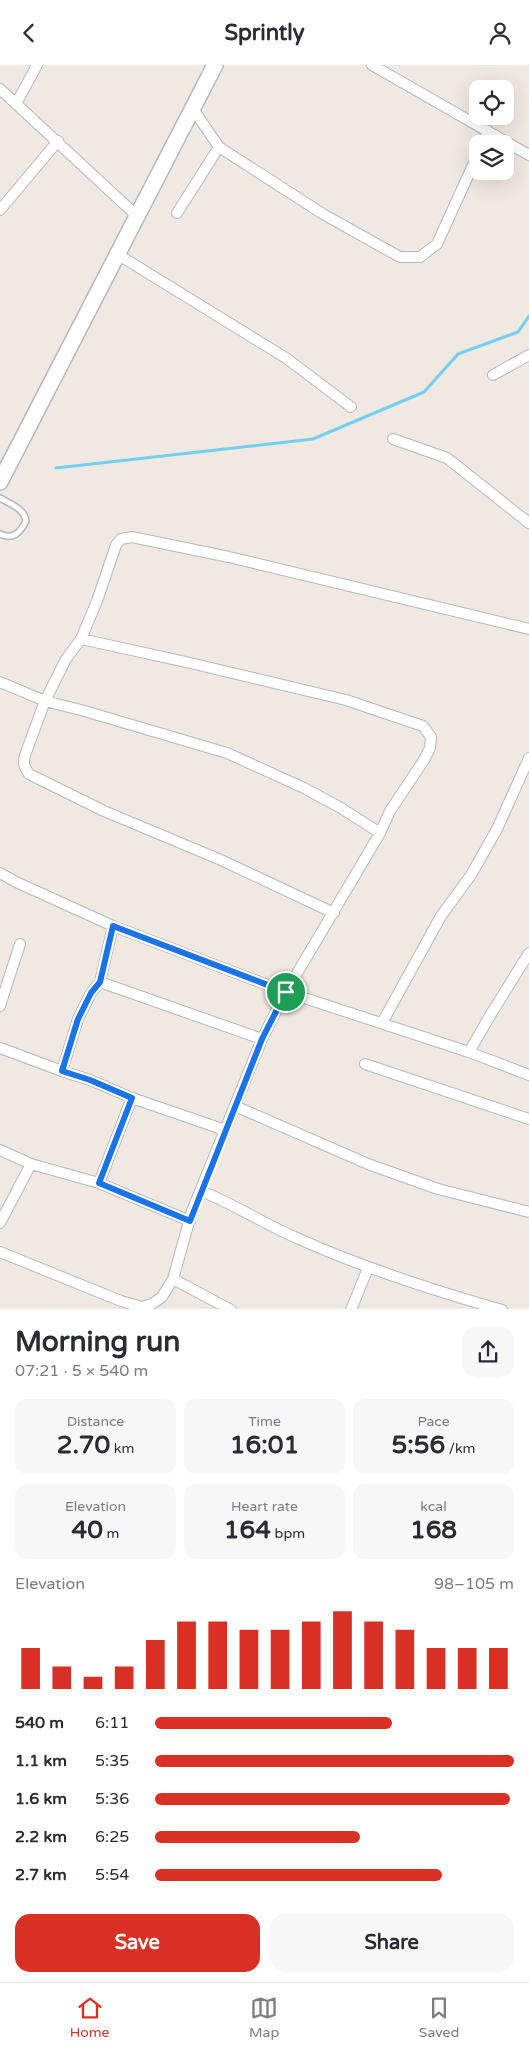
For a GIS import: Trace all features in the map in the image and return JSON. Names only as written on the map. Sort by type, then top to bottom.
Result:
[{"type":"main road","points":[[0,482],[214,65]]},
{"type":"street","points":[[16,104],[37,65]]},
{"type":"street","points":[[372,65],[529,155]]},
{"type":"street","points":[[0,89],[137,216]]},
{"type":"street","points":[[192,109],[219,147],[323,214],[400,257],[420,257],[437,244],[469,174]]},
{"type":"street","points":[[486,135],[488,131]]},
{"type":"street","points":[[0,210],[58,141]]},
{"type":"street","points":[[177,213],[219,147]]},
{"type":"street","points":[[118,254],[286,358],[351,407]]},
{"type":"street","points":[[493,375],[529,355]]},
{"type":"street","points":[[393,439],[447,458],[529,523]]},
{"type":"street","points":[[334,913],[221,860],[104,811],[57,789],[29,774],[23,764],[45,701],[66,659],[81,639],[97,601],[116,545],[121,539],[132,537],[229,557],[529,629]]},
{"type":"street","points":[[0,1253],[120,1301],[142,1307],[152,1304],[162,1297],[172,1279],[201,1191],[262,1039],[286,992],[380,833],[390,811],[430,748],[431,737],[423,726],[346,701],[186,661],[81,639]]},
{"type":"street","points":[[0,682],[45,701],[227,753],[304,788],[341,808],[380,833]]},
{"type":"street","points":[[382,1023],[441,916],[470,875],[497,829],[529,758]]},
{"type":"street","points":[[0,873],[113,926],[286,992],[469,1052],[529,1075]]},
{"type":"street","points":[[62,1071],[78,1019],[91,993],[100,982],[113,926]]},
{"type":"street","points":[[1,999],[20,944]]},
{"type":"street","points":[[469,1052],[529,953]]},
{"type":"street","points":[[100,982],[262,1039]]},
{"type":"street","points":[[0,1048],[90,1080],[132,1098],[226,1130]]},
{"type":"street","points":[[365,1064],[529,1119]]},
{"type":"street","points":[[99,1183],[132,1098]]},
{"type":"street","points":[[235,1106],[368,1164],[438,1189],[529,1212]]},
{"type":"street","points":[[0,1150],[30,1164],[99,1183],[190,1221]]},
{"type":"street","points":[[0,1223],[30,1164]]},
{"type":"street","points":[[201,1191],[222,1199],[295,1237],[368,1268],[502,1309]]},
{"type":"street","points":[[351,1309],[368,1268]]},
{"type":"street","points":[[172,1279],[231,1309]]},
{"type":"lane","points":[[0,498],[25,514],[26,521],[18,533],[12,537],[0,534]]},
{"type":"waterway","points":[[56,468],[313,439],[424,392],[458,354],[518,332],[529,316]]},
{"type":"route","points":[[113,926],[210,961],[286,992],[262,1039],[192,1211],[190,1221],[99,1183],[132,1098],[90,1080],[62,1071],[78,1019],[91,993],[100,982],[113,926]]}]
